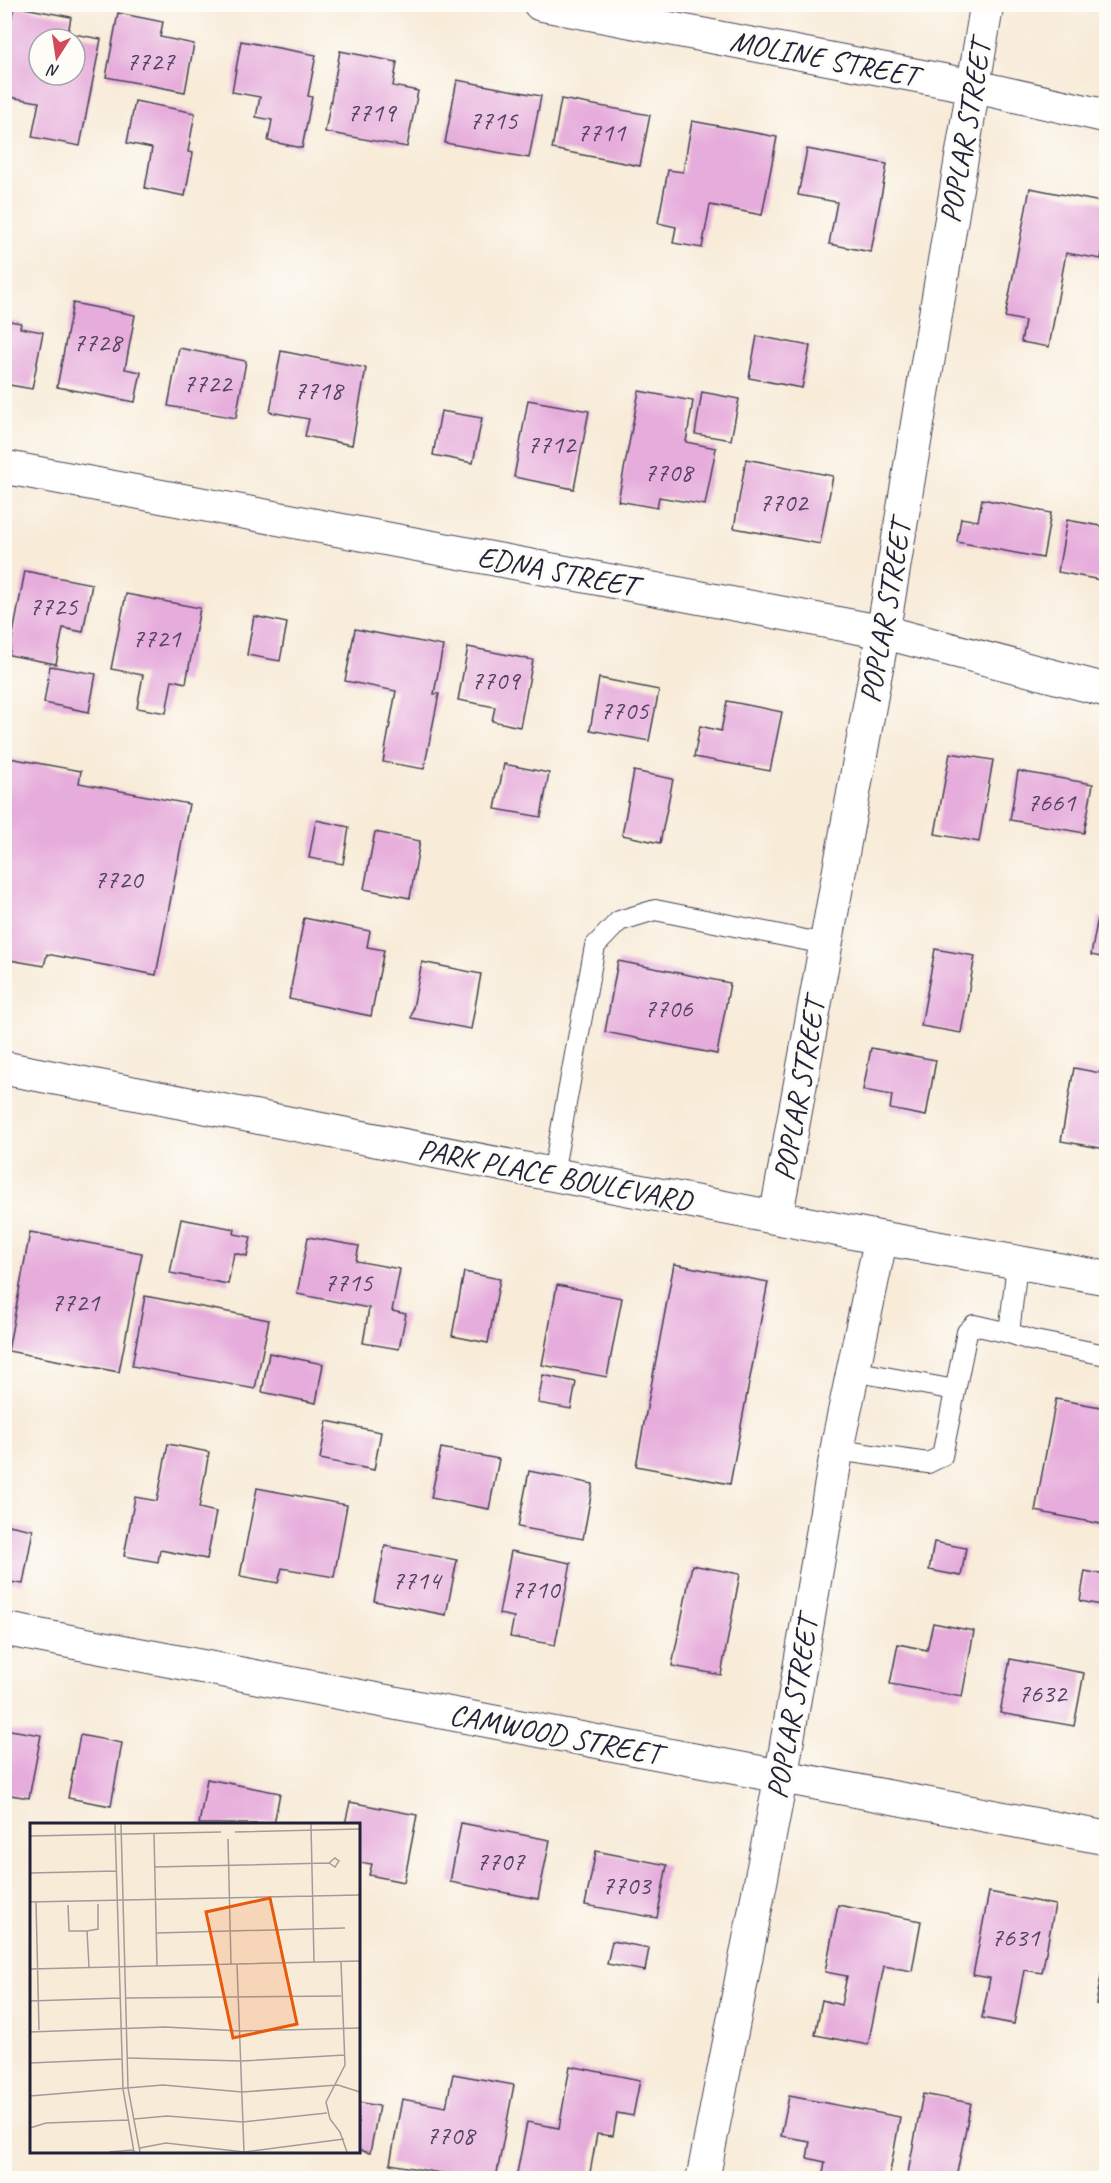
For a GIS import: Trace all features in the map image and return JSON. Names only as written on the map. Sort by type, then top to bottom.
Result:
[{"type":"street","name":"MOLINE STREET","points":[[540,4],[972,86],[1107,116]]},
{"type":"street","name":"POPLAR STREET","points":[[776,1217],[883,632],[987,4]]},
{"type":"street","name":"EDNA STREET","points":[[4,467],[883,632],[1107,690]]},
{"type":"street","name":"PARK PLACE BOULEVARD","points":[[4,1068],[881,1238],[1107,1278]]},
{"type":"street","name":"POPLAR STREET","points":[[703,2178],[781,1777],[837,1450],[881,1238]]},
{"type":"street","name":"CAMWOOD STREET","points":[[4,1629],[1107,1838]]},
{"type":"lane","points":[[553,1174],[595,946],[619,921],[656,910],[825,944]]},
{"type":"lane","points":[[1009,1333],[1017,1263]]},
{"type":"lane","points":[[837,1450],[928,1463],[942,1456],[967,1332],[974,1325],[1030,1340],[1107,1355]]},
{"type":"lane","points":[[853,1371],[956,1390]]},
{"type":"building","points":[[14,6],[71,17],[69,27],[27,27],[27,87],[87,87],[87,36],[101,39],[80,146],[32,137],[39,102],[4,96],[4,56]]},
{"type":"building","points":[[118,13],[163,22],[160,37],[194,44],[185,92],[106,77]]},
{"type":"building","points":[[241,41],[316,55],[308,96],[312,97],[302,148],[268,141],[272,120],[256,117],[260,97],[232,92]]},
{"type":"building","points":[[340,51],[397,62],[393,86],[418,91],[407,147],[325,132]]},
{"type":"building","points":[[457,80],[541,96],[529,158],[445,143]]},
{"type":"building","points":[[561,99],[650,115],[640,166],[552,149]]},
{"type":"building","points":[[135,101],[195,113],[188,152],[193,153],[185,196],[145,188],[152,148],[127,143]]},
{"type":"building","points":[[692,121],[777,137],[762,215],[710,205],[702,248],[673,243],[676,227],[658,223],[668,170],[683,172]]},
{"type":"building","points":[[807,149],[887,164],[871,252],[829,244],[837,202],[798,195]]},
{"type":"building","points":[[1030,188],[1106,203],[1106,231],[1101,259],[1066,253],[1049,347],[1021,342],[1025,321],[1005,317]]},
{"type":"building","points":[[73,303],[135,315],[125,369],[141,372],[135,402],[57,387]]},
{"type":"building","points":[[4,320],[21,323],[20,328],[43,332],[32,389],[4,384]]},
{"type":"building","points":[[757,336],[810,346],[802,388],[749,378]]},
{"type":"building","points":[[179,348],[246,361],[236,418],[168,406]]},
{"type":"building","points":[[281,351],[366,368],[352,445],[305,436],[309,419],[270,412]]},
{"type":"building","points":[[639,391],[693,401],[686,442],[716,448],[705,505],[659,497],[657,508],[618,501]]},
{"type":"building","points":[[702,392],[739,399],[731,440],[695,434]]},
{"type":"building","points":[[528,400],[589,411],[574,489],[514,477]]},
{"type":"building","points":[[441,411],[482,418],[473,463],[433,455]]},
{"type":"building","points":[[746,459],[833,476],[820,544],[734,528]]},
{"type":"building","points":[[982,499],[1051,513],[1043,558],[957,542],[961,518],[978,521]]},
{"type":"building","points":[[1067,520],[1106,527],[1106,581],[1058,572]]},
{"type":"building","points":[[25,571],[92,584],[83,632],[63,628],[56,664],[9,655]]},
{"type":"building","points":[[126,594],[200,608],[186,683],[172,680],[166,713],[137,708],[143,675],[111,669]]},
{"type":"building","points":[[254,616],[287,623],[280,661],[247,655]]},
{"type":"building","points":[[355,629],[443,646],[434,694],[439,694],[424,769],[383,762],[396,691],[345,681]]},
{"type":"building","points":[[468,647],[533,660],[520,727],[492,721],[495,707],[458,700]]},
{"type":"building","points":[[50,666],[96,674],[89,712],[44,703]]},
{"type":"building","points":[[599,678],[659,690],[649,741],[590,730]]},
{"type":"building","points":[[727,701],[782,712],[770,771],[694,757],[700,726],[721,731]]},
{"type":"building","points":[[950,753],[993,760],[979,842],[935,834]]},
{"type":"building","points":[[4,757],[81,771],[79,783],[189,804],[156,975],[47,954],[44,966],[4,959]]},
{"type":"building","points":[[504,764],[549,773],[541,817],[495,809]]},
{"type":"building","points":[[634,771],[673,779],[660,843],[622,835]]},
{"type":"building","points":[[1018,771],[1093,784],[1084,833],[1010,820]]},
{"type":"building","points":[[316,820],[349,827],[343,864],[309,858]]},
{"type":"building","points":[[375,832],[420,841],[410,898],[364,889]]},
{"type":"building","points":[[1098,917],[1106,918],[1106,958],[1091,955]]},
{"type":"building","points":[[304,918],[370,931],[367,947],[384,950],[371,1016],[289,999]]},
{"type":"building","points":[[935,949],[975,956],[961,1033],[921,1026]]},
{"type":"building","points":[[618,961],[730,983],[717,1054],[605,1032]]},
{"type":"building","points":[[422,962],[481,974],[471,1029],[411,1018]]},
{"type":"building","points":[[871,1048],[936,1060],[926,1116],[890,1109],[892,1095],[863,1090]]},
{"type":"building","points":[[1074,1068],[1106,1074],[1106,1149],[1061,1141]]},
{"type":"building","points":[[181,1219],[235,1229],[234,1234],[251,1237],[247,1256],[234,1253],[228,1284],[170,1273]]},
{"type":"building","points":[[30,1232],[142,1253],[119,1372],[8,1351]]},
{"type":"building","points":[[308,1237],[359,1246],[356,1261],[400,1269],[392,1311],[406,1314],[399,1349],[363,1343],[369,1308],[297,1294]]},
{"type":"building","points":[[674,1264],[768,1282],[730,1484],[636,1466]]},
{"type":"building","points":[[464,1272],[500,1279],[488,1343],[452,1336]]},
{"type":"building","points":[[557,1285],[622,1298],[607,1377],[542,1365]]},
{"type":"building","points":[[145,1296],[269,1320],[255,1389],[132,1366]]},
{"type":"building","points":[[269,1353],[323,1364],[316,1403],[262,1392]]},
{"type":"building","points":[[543,1375],[576,1382],[571,1409],[538,1403]]},
{"type":"building","points":[[1056,1399],[1106,1408],[1106,1525],[1035,1511]]},
{"type":"building","points":[[327,1421],[381,1432],[374,1470],[320,1459]]},
{"type":"building","points":[[168,1444],[209,1452],[199,1508],[216,1512],[207,1559],[160,1550],[158,1562],[124,1556],[135,1497],[157,1501]]},
{"type":"building","points":[[441,1448],[499,1459],[489,1509],[431,1498]]},
{"type":"building","points":[[529,1471],[593,1484],[583,1539],[518,1527]]},
{"type":"building","points":[[257,1488],[347,1505],[334,1577],[282,1568],[278,1583],[240,1576]]},
{"type":"building","points":[[4,1524],[33,1530],[23,1584],[4,1581]]},
{"type":"building","points":[[934,1542],[966,1548],[961,1576],[929,1570]]},
{"type":"building","points":[[385,1546],[457,1560],[446,1615],[374,1601]]},
{"type":"building","points":[[511,1551],[571,1563],[555,1645],[510,1637],[514,1617],[499,1614]]},
{"type":"building","points":[[692,1565],[740,1574],[721,1675],[672,1666]]},
{"type":"building","points":[[1085,1571],[1106,1575],[1106,1606],[1080,1601]]},
{"type":"building","points":[[933,1623],[974,1631],[962,1697],[890,1684],[898,1644],[927,1650]]},
{"type":"building","points":[[1010,1659],[1084,1673],[1074,1726],[1000,1713]]},
{"type":"building","points":[[4,1729],[41,1735],[29,1798],[4,1794]]},
{"type":"building","points":[[80,1735],[122,1743],[111,1806],[68,1798]]},
{"type":"building","points":[[207,1779],[280,1793],[274,1823],[199,1823]]},
{"type":"building","points":[[350,1802],[417,1815],[404,1882],[369,1875],[372,1864],[360,1862],[360,1823],[345,1823]]},
{"type":"building","points":[[461,1823],[550,1840],[538,1899],[450,1882]]},
{"type":"building","points":[[596,1851],[667,1865],[657,1918],[585,1905]]},
{"type":"building","points":[[989,1892],[1055,1905],[1042,1973],[1024,1970],[1014,2024],[982,2018],[990,1978],[973,1975]]},
{"type":"building","points":[[838,1905],[921,1921],[912,1971],[884,1966],[868,2045],[815,2035],[822,2000],[841,2005],[847,1976],[825,1972]]},
{"type":"building","points":[[612,1941],[649,1948],[645,1971],[607,1964]]},
{"type":"building","points":[[1106,1954],[1106,2005],[1096,2004]]},
{"type":"building","points":[[570,2066],[640,2080],[633,2116],[617,2113],[613,2136],[597,2134],[589,2178],[516,2178],[527,2122],[559,2128]]},
{"type":"building","points":[[453,2074],[514,2085],[496,2178],[468,2178],[390,2164],[402,2099],[446,2107]]},
{"type":"building","points":[[923,2094],[971,2103],[956,2178],[907,2178]]},
{"type":"building","points":[[789,2096],[900,2117],[889,2178],[822,2178],[825,2162],[807,2158],[810,2141],[781,2136]]},
{"type":"building","points":[[360,2102],[379,2106],[370,2153],[360,2150]]}]
